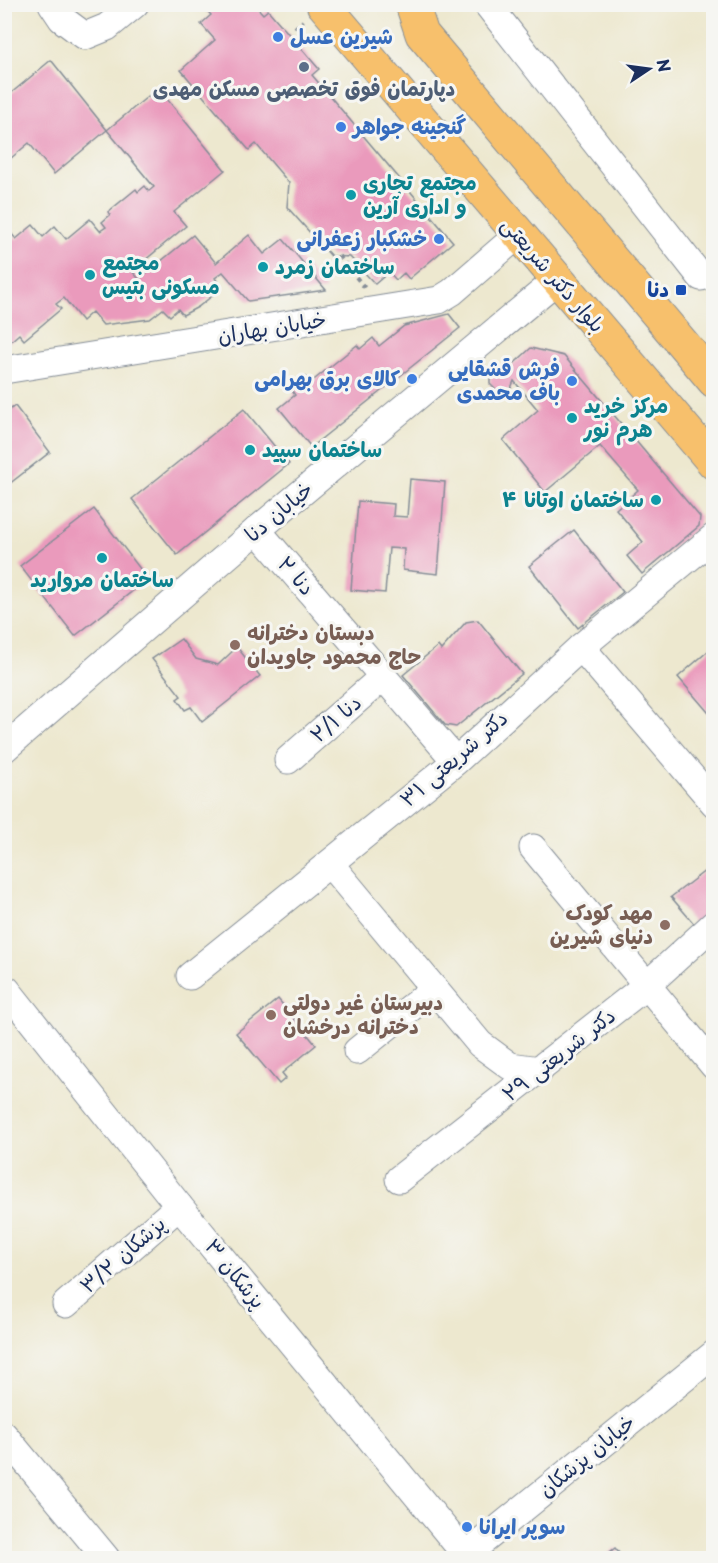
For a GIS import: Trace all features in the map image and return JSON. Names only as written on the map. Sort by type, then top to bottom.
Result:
[{"type":"main road","name":"بلوار دکتر شریعتی","points":[[323,4],[714,463]]},
{"type":"main road","points":[[412,4],[422,33],[714,381]]},
{"type":"street","points":[[52,4],[62,19],[85,36],[107,27],[135,4]]},
{"type":"street","points":[[487,4],[702,277]]},
{"type":"street","name":"خیابان بهاران","points":[[4,370],[439,300],[452,292],[518,235]]},
{"type":"street","name":"خیابان دنا","points":[[6,745],[256,530],[558,279]]},
{"type":"street","name":"۲ دنا","points":[[256,530],[448,752]]},
{"type":"street","name":"۳۱ دکتر شریعتی","points":[[190,976],[455,762],[581,647],[714,537]]},
{"type":"street","points":[[581,647],[714,803]]},
{"type":"street","name":"۲/۱ دنا","points":[[288,760],[383,677]]},
{"type":"street","points":[[533,848],[714,1066]]},
{"type":"street","points":[[330,864],[480,1044],[510,1066],[540,1070]]},
{"type":"street","name":"۲۹ دکتر شریعتی","points":[[399,1179],[646,985],[714,924]]},
{"type":"street","points":[[357,1052],[434,989]]},
{"type":"street","name":"۳ پزشکان","points":[[7,990],[464,1557]]},
{"type":"street","name":"۳/۲ پزشکان","points":[[66,1304],[179,1206]]},
{"type":"street","name":"خیابان پزشکان","points":[[464,1557],[714,1354]]},
{"type":"street","points":[[4,1435],[106,1558]]},
{"type":"path","points":[[339,256],[367,291]]},
{"type":"building","name":"مجتمع تجاری و اداری آرین","points":[[201,4],[254,4],[263,14],[268,10],[319,69],[312,75],[453,242],[409,279],[404,273],[396,280],[389,272],[375,284],[350,257],[331,256],[287,207],[289,183],[256,144],[249,150],[181,70],[215,40],[201,24],[211,15]]},
{"type":"building","points":[[51,60],[107,130],[54,174],[29,143],[4,164],[4,99]]},
{"type":"building","points":[[158,88],[225,170],[174,212],[186,226],[132,271],[139,279],[193,235],[216,263],[249,235],[264,254],[283,239],[326,290],[248,301],[223,272],[215,278],[220,285],[212,296],[183,315],[178,309],[170,316],[163,309],[150,319],[103,325],[92,312],[82,321],[64,298],[56,304],[61,309],[24,340],[19,334],[10,342],[4,335],[4,237],[10,232],[16,239],[33,225],[43,237],[55,226],[66,239],[90,219],[100,231],[106,227],[102,222],[110,215],[108,212],[136,189],[138,192],[145,186],[149,191],[154,187],[107,130]]},
{"type":"building","points":[[449,314],[460,328],[311,447],[279,408],[295,395],[290,388],[305,376],[310,383],[357,345],[360,349],[373,338],[379,346],[404,326]]},
{"type":"building","name":"مرکز خرید هرم نور","points":[[531,348],[564,356],[700,517],[699,526],[642,574],[627,556],[643,542],[616,509],[638,490],[600,446],[545,492],[503,440],[538,410],[514,381],[511,388],[505,392],[498,392],[490,384],[490,378],[498,369],[508,369]]},
{"type":"building","points":[[15,406],[50,452],[4,488],[4,414]]},
{"type":"building","points":[[244,409],[289,464],[177,555],[132,499]]},
{"type":"building","points":[[410,479],[445,482],[438,574],[403,570],[404,549],[389,548],[385,593],[351,590],[358,501],[394,504],[393,516],[407,517]]},
{"type":"building","points":[[94,509],[148,579],[75,636],[20,566]]},
{"type":"building","points":[[574,530],[623,592],[578,628],[529,566]]},
{"type":"building","points":[[478,620],[522,674],[456,727],[445,725],[403,675],[438,646],[441,650],[466,622]]},
{"type":"building","points":[[181,639],[196,659],[218,665],[237,647],[260,676],[202,722],[191,707],[185,710],[177,699],[181,696],[152,659]]},
{"type":"building","points":[[714,646],[714,719],[678,677]]},
{"type":"building","points":[[714,864],[714,911],[696,926],[671,897]]},
{"type":"building","points":[[278,999],[316,1045],[282,1073],[286,1078],[279,1084],[236,1033]]},
{"type":"building","points":[[615,1548],[623,1558],[602,1558]]},
{"type":"place","name":"شیرین عسل","points":[[278,37]]},
{"type":"place","name":"دپارتمان فوق تخصصی مسکن مهدی","points":[[304,67]]},
{"type":"place","name":"گنجینه جواهر","points":[[341,127]]},
{"type":"place","name":"مجتمع تجاری و اداری آرین","points":[[351,195]]},
{"type":"place","name":"خشکبار زعفرانی","points":[[439,239]]},
{"type":"place","name":"ساختمان زمرد","points":[[263,267]]},
{"type":"place","name":"مجتمع مسکونی بتیس","points":[[90,275]]},
{"type":"place","name":"دنا","points":[[681,290]]},
{"type":"place","name":"کالای برق بهرامی","points":[[412,379]]},
{"type":"place","name":"فرش قشقایی باف محمدی","points":[[572,381]]},
{"type":"place","name":"مرکز خرید هرم نور","points":[[572,418]]},
{"type":"place","name":"ساختمان سپید","points":[[250,450]]},
{"type":"place","name":"ساختمان اوتانا ۴","points":[[656,500]]},
{"type":"place","name":"ساختمان مروارید","points":[[102,558]]},
{"type":"place","name":"دبستان دخترانه حاج محمود جاویدان","points":[[235,645]]},
{"type":"place","name":"مهد کودک دنیای شیرین","points":[[665,925]]},
{"type":"place","name":"دبیرستان غیر دولتی دخترانه درخشان","points":[[271,1015]]},
{"type":"place","name":"سوپر ایرانا","points":[[467,1527]]}]
